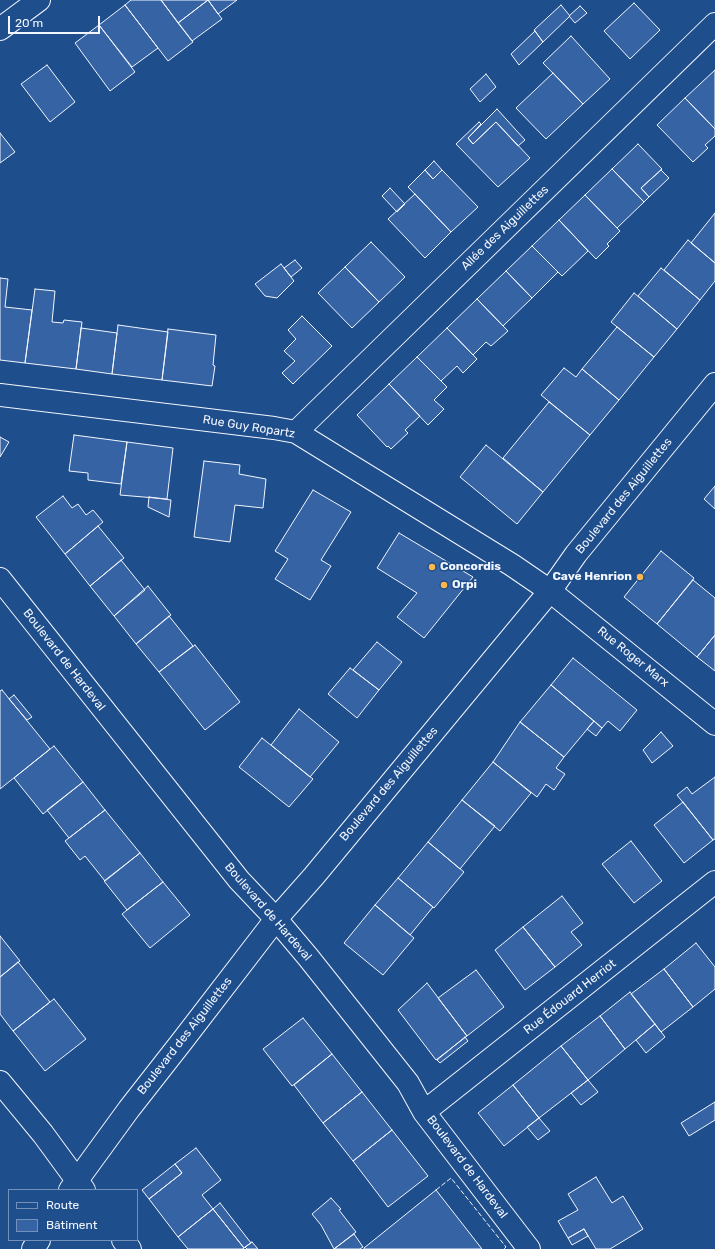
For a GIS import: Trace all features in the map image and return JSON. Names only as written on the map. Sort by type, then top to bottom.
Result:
[{"type":"street","points":[[0,29],[39,0]]},
{"type":"street","name":"Allée des Aiguillettes","points":[[296,432],[715,24]]},
{"type":"street","name":"Boulevard des Aiguillettes","points":[[77,1187],[129,1109],[276,919],[314,876],[550,591],[576,554],[715,384]]},
{"type":"street","name":"Rue Guy Ropartz","points":[[0,395],[274,428],[296,432],[550,591]]},
{"type":"street","name":"Boulevard de Hardeval","points":[[0,579],[239,880],[276,919],[408,1083],[424,1112],[529,1249]]},
{"type":"street","name":"Rue Roger Marx","points":[[550,591],[715,724]]},
{"type":"street","name":"Rue Édouard Herriot","points":[[424,1112],[715,882]]},
{"type":"street","points":[[0,1082],[43,1134],[77,1187]]},
{"type":"street","points":[[124,1241],[130,1249]]},
{"type":"building","points":[[131,0],[161,0],[193,42],[168,61],[125,5]]},
{"type":"building","points":[[161,0],[208,0],[178,23]]},
{"type":"building","points":[[208,0],[237,0],[218,14]]},
{"type":"building","points":[[208,0],[222,19],[192,41],[178,23]]},
{"type":"building","points":[[634,3],[660,30],[630,59],[604,31]]},
{"type":"building","points":[[125,5],[158,48],[132,67],[99,25]]},
{"type":"building","points":[[561,5],[570,16],[543,42],[534,30]]},
{"type":"building","points":[[580,6],[587,13],[575,23],[569,16]]},
{"type":"building","points":[[99,25],[135,72],[110,91],[75,43]]},
{"type":"building","points":[[535,31],[543,42],[519,65],[511,54]]},
{"type":"building","points":[[571,36],[610,79],[583,104],[543,63]]},
{"type":"building","points":[[47,65],[75,102],[50,122],[21,84]]},
{"type":"building","points":[[715,70],[715,129],[685,98]]},
{"type":"building","points":[[553,73],[583,104],[546,139],[516,108]]},
{"type":"building","points":[[486,74],[496,87],[480,102],[470,89]]},
{"type":"building","points":[[685,98],[715,129],[715,136],[705,145],[708,148],[693,162],[657,125]]},
{"type":"building","points":[[497,109],[525,140],[518,146],[496,122],[473,144],[468,138]]},
{"type":"building","points":[[479,122],[481,124],[468,138],[473,144],[496,122],[530,158],[498,187],[456,144]]},
{"type":"building","points":[[0,133],[15,152],[0,163]]},
{"type":"building","points":[[638,144],[662,169],[641,188],[649,197],[644,202],[612,169]]},
{"type":"building","points":[[434,161],[442,170],[433,179],[425,170]]},
{"type":"building","points":[[612,169],[644,202],[617,228],[585,195]]},
{"type":"building","points":[[425,170],[433,179],[442,170],[478,207],[451,232],[408,187]]},
{"type":"building","points":[[661,170],[669,178],[649,197],[641,188]]},
{"type":"building","points":[[390,188],[405,204],[397,212],[382,196]]},
{"type":"building","points":[[415,194],[451,232],[425,258],[388,219]]},
{"type":"building","points":[[585,195],[620,231],[607,244],[609,246],[596,259],[559,220]]},
{"type":"building","points":[[715,213],[715,263],[691,243]]},
{"type":"building","points":[[559,220],[588,251],[562,276],[532,246]]},
{"type":"building","points":[[688,240],[715,263],[715,281],[700,300],[664,270]]},
{"type":"building","points":[[371,242],[405,277],[379,302],[345,267]]},
{"type":"building","points":[[532,246],[558,272],[532,298],[506,271]]},
{"type":"building","points":[[295,260],[302,268],[291,277],[284,268]]},
{"type":"building","points":[[281,264],[294,281],[277,298],[265,296],[255,284]]},
{"type":"building","points":[[345,267],[379,302],[352,328],[318,293]]},
{"type":"building","points":[[661,268],[700,300],[677,329],[638,296]]},
{"type":"building","points":[[506,271],[532,298],[503,326],[477,299]]},
{"type":"building","points":[[0,278],[8,279],[5,307],[32,310],[25,363],[0,360]]},
{"type":"building","points":[[35,289],[55,291],[52,322],[63,323],[64,320],[82,322],[76,369],[25,363]]},
{"type":"building","points":[[634,293],[677,329],[654,357],[611,322]]},
{"type":"building","points":[[477,299],[508,331],[491,346],[486,342],[473,355],[447,328]]},
{"type":"building","points":[[302,316],[332,346],[293,384],[282,373],[295,361],[284,351],[296,339],[288,330]]},
{"type":"building","points":[[118,325],[168,332],[162,380],[112,374]]},
{"type":"building","points":[[617,327],[654,357],[619,400],[582,369]]},
{"type":"building","points":[[81,328],[117,333],[112,374],[76,369]]},
{"type":"building","points":[[447,328],[477,359],[463,373],[457,366],[441,381],[417,357]]},
{"type":"building","points":[[168,329],[216,335],[213,365],[215,366],[212,386],[162,380]]},
{"type":"building","points":[[417,357],[447,387],[434,400],[444,409],[428,425],[389,384]]},
{"type":"building","points":[[564,368],[576,377],[582,369],[619,400],[590,435],[541,395]]},
{"type":"building","points":[[389,384],[420,416],[405,430],[408,433],[391,449],[388,446],[387,447],[357,415]]},
{"type":"building","points":[[549,402],[590,435],[543,492],[503,458]]},
{"type":"building","points":[[74,435],[127,442],[121,484],[88,480],[88,473],[69,471]]},
{"type":"building","points":[[0,437],[9,442],[0,457]]},
{"type":"building","points":[[127,442],[173,448],[167,499],[120,495]]},
{"type":"building","points":[[486,445],[543,492],[517,524],[460,477]]},
{"type":"building","points":[[204,461],[240,465],[239,474],[266,479],[263,508],[235,505],[230,542],[194,537]]},
{"type":"building","points":[[715,486],[715,509],[704,499]]},
{"type":"building","points":[[313,490],[351,512],[321,560],[331,566],[310,600],[275,579],[288,559],[275,551]]},
{"type":"building","points":[[63,496],[72,508],[78,504],[86,515],[93,510],[103,522],[65,554],[36,517]]},
{"type":"building","points":[[149,497],[171,500],[169,517],[148,507]]},
{"type":"building","points":[[98,526],[124,558],[90,586],[65,554]]},
{"type":"building","points":[[399,533],[473,577],[424,638],[397,617],[417,593],[377,568]]},
{"type":"building","points":[[661,551],[694,578],[657,624],[624,597]]},
{"type":"building","points":[[121,560],[145,590],[114,616],[90,586]]},
{"type":"building","points":[[693,580],[715,598],[715,635],[697,657],[657,624]]},
{"type":"building","points":[[148,586],[171,615],[136,644],[114,616]]},
{"type":"building","points":[[169,616],[193,646],[159,672],[136,644]]},
{"type":"building","points":[[715,635],[715,671],[697,657]]},
{"type":"building","points":[[377,642],[402,662],[379,690],[353,670]]},
{"type":"building","points":[[195,645],[240,702],[205,730],[159,672]]},
{"type":"building","points":[[573,658],[637,710],[620,731],[608,721],[602,728],[551,685]]},
{"type":"building","points":[[350,668],[379,690],[357,718],[328,694]]},
{"type":"building","points":[[551,685],[594,721],[564,757],[520,722]]},
{"type":"building","points":[[2,690],[50,749],[0,789],[0,691]]},
{"type":"building","points":[[14,695],[32,717],[27,720],[9,699]]},
{"type":"building","points":[[299,709],[339,742],[310,777],[271,745]]},
{"type":"building","points":[[594,721],[602,728],[596,736],[587,729]]},
{"type":"building","points":[[520,722],[564,757],[556,768],[565,774],[554,790],[546,784],[537,797],[493,762]]},
{"type":"building","points":[[661,732],[673,746],[652,763],[643,750]]},
{"type":"building","points":[[262,738],[313,779],[289,807],[239,767]]},
{"type":"building","points":[[54,746],[83,782],[43,814],[14,778]]},
{"type":"building","points":[[493,762],[531,793],[500,831],[462,800]]},
{"type":"building","points":[[715,777],[715,839],[713,840],[677,795],[687,787],[692,794]]},
{"type":"building","points":[[83,782],[105,810],[69,838],[47,810]]},
{"type":"building","points":[[462,800],[495,826],[460,869],[428,842]]},
{"type":"building","points":[[683,802],[713,840],[684,863],[654,825]]},
{"type":"building","points":[[105,810],[140,853],[105,881],[85,856],[80,860],[65,841]]},
{"type":"building","points":[[631,841],[662,881],[634,903],[602,864]]},
{"type":"building","points":[[428,842],[464,872],[434,908],[398,878]]},
{"type":"building","points":[[140,853],[163,882],[127,910],[104,881]]},
{"type":"building","points":[[398,878],[433,907],[410,935],[375,905]]},
{"type":"building","points":[[163,882],[190,915],[150,948],[122,914]]},
{"type":"building","points":[[562,896],[583,923],[571,932],[582,945],[555,967],[523,927]]},
{"type":"building","points":[[375,905],[414,938],[383,975],[344,943]]},
{"type":"building","points":[[523,927],[555,967],[525,990],[495,950]]},
{"type":"building","points":[[0,936],[20,961],[0,977]]},
{"type":"building","points":[[696,943],[715,967],[715,989],[693,1007],[664,969]]},
{"type":"building","points":[[18,962],[50,1002],[13,1031],[0,1014],[0,977]]},
{"type":"building","points":[[664,969],[693,1007],[661,1032],[631,994]]},
{"type":"building","points":[[476,970],[504,1007],[467,1036],[438,998]]},
{"type":"building","points":[[427,983],[467,1036],[436,1060],[398,1010]]},
{"type":"building","points":[[630,992],[655,1024],[625,1049],[600,1016]]},
{"type":"building","points":[[54,999],[86,1039],[45,1071],[13,1031]]},
{"type":"building","points":[[600,1016],[625,1049],[588,1080],[561,1046]]},
{"type":"building","points":[[303,1018],[332,1054],[292,1086],[263,1049]]},
{"type":"building","points":[[655,1024],[665,1037],[646,1053],[636,1040]]},
{"type":"building","points":[[465,1037],[468,1041],[440,1063],[437,1060]]},
{"type":"building","points":[[561,1046],[588,1080],[539,1118],[513,1085]]},
{"type":"building","points":[[332,1054],[362,1092],[323,1123],[294,1085]]},
{"type":"building","points":[[588,1080],[598,1092],[581,1105],[571,1093]]},
{"type":"building","points":[[513,1085],[539,1118],[504,1146],[478,1113]]},
{"type":"building","points":[[362,1092],[392,1130],[353,1161],[323,1123]]},
{"type":"building","points":[[715,1102],[715,1120],[689,1136],[681,1123]]},
{"type":"building","points":[[539,1118],[550,1131],[538,1140],[527,1127]]},
{"type":"building","points":[[392,1130],[428,1176],[388,1207],[353,1161]]},
{"type":"building","points":[[196,1148],[221,1180],[202,1195],[213,1209],[178,1237],[149,1199],[182,1173],[175,1164]]},
{"type":"building","points":[[175,1164],[182,1173],[149,1199],[142,1190]]},
{"type":"building","points":[[596,1177],[612,1203],[623,1196],[643,1229],[610,1249],[596,1249],[584,1229],[568,1238],[558,1221],[578,1210],[568,1194]]},
{"type":"building","points":[[436,1190],[482,1249],[364,1249],[364,1248]]},
{"type":"building","points":[[331,1198],[341,1209],[339,1210],[356,1232],[334,1249],[321,1225],[312,1214]]},
{"type":"building","points":[[220,1203],[251,1243],[244,1248],[213,1209]]},
{"type":"building","points":[[213,1209],[244,1248],[243,1249],[188,1249],[178,1237]]},
{"type":"building","points":[[584,1229],[588,1236],[572,1245],[568,1238]]},
{"type":"building","points":[[354,1234],[363,1247],[360,1249],[334,1249]]},
{"type":"building","points":[[252,1242],[258,1249],[247,1249],[245,1247]]},
{"type":"fence","points":[[436,1190],[451,1178],[506,1247],[504,1249]]},
{"type":"place","name":"Concordis","points":[[432,567]]},
{"type":"place","name":"Cave Henrion","points":[[640,577]]},
{"type":"place","name":"Orpi","points":[[444,585]]}]
